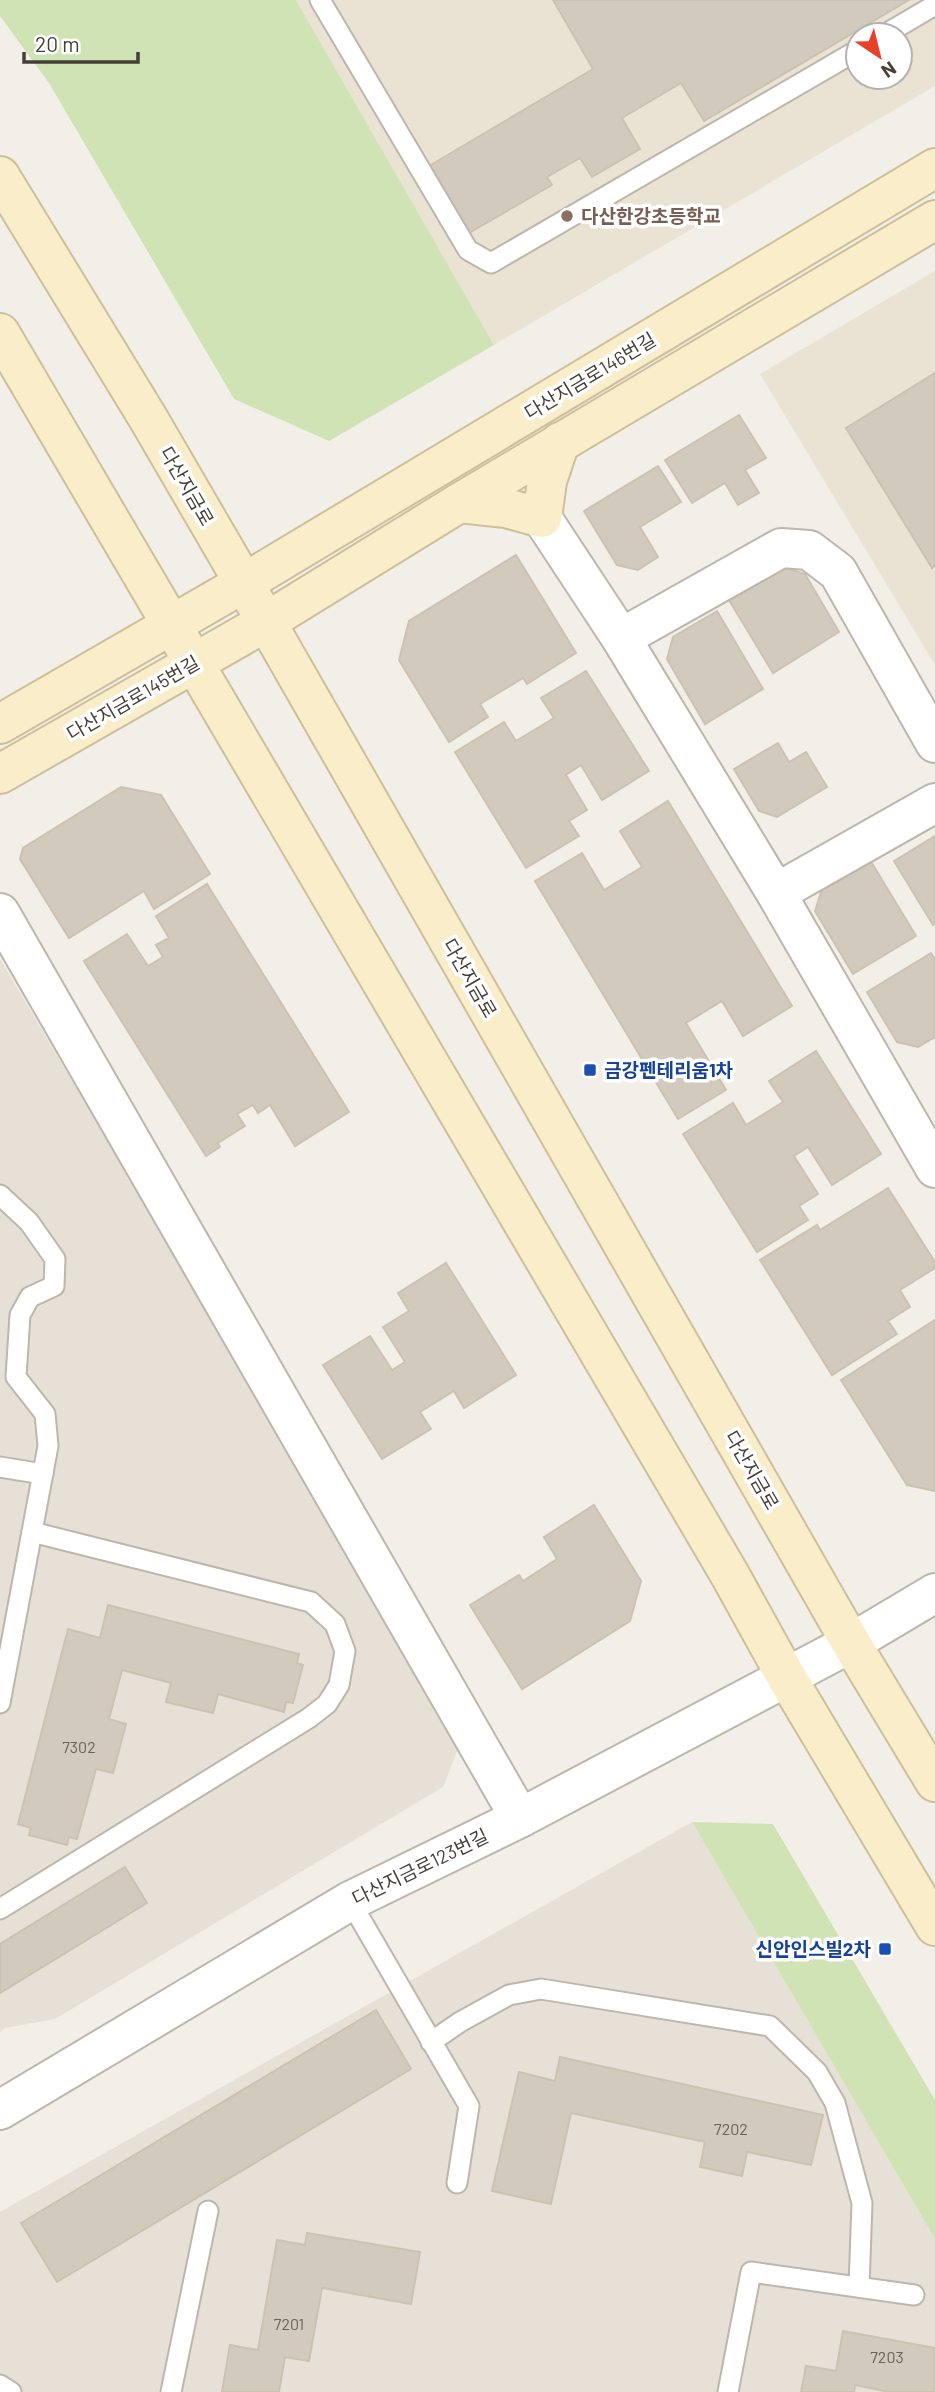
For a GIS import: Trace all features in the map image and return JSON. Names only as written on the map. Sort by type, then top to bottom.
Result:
[{"type":"street","name":"다산지금로146번길","points":[[244,583],[935,168]]},
{"type":"street","name":"다산지금로","points":[[0,176],[148,418],[851,1643],[935,1782]]},
{"type":"street","points":[[266,622],[560,442],[935,220]]},
{"type":"street","points":[[0,333],[730,1575],[787,1678],[935,1926]]},
{"type":"street","points":[[560,442],[547,481],[542,518],[621,638],[776,893],[923,1120],[935,1168]]},
{"type":"street","points":[[459,503],[506,508],[542,518]]},
{"type":"street","points":[[621,638],[781,548],[808,550],[838,572],[935,743]]},
{"type":"street","points":[[0,724],[244,583]]},
{"type":"street","name":"다산지금로145번길","points":[[0,774],[266,622]]},
{"type":"street","points":[[776,893],[935,803]]},
{"type":"street","points":[[0,913],[520,1818]]},
{"type":"street","name":"다산지금로123번길","points":[[0,2110],[350,1901],[520,1818],[787,1678],[935,1593]]},
{"type":"lane","points":[[320,0],[468,250],[491,263],[844,58]]},
{"type":"lane","points":[[908,21],[935,5]]},
{"type":"lane","points":[[0,1195],[29,1222],[55,1259],[54,1286],[30,1297],[20,1315],[16,1377],[45,1414],[48,1446],[0,1703]]},
{"type":"lane","points":[[0,1467],[43,1474]]},
{"type":"lane","points":[[0,1909],[327,1704],[339,1685],[345,1651],[335,1625],[311,1602],[32,1532]]},
{"type":"lane","points":[[350,1901],[469,2106],[457,2183]]},
{"type":"lane","points":[[431,2042],[460,2022],[509,1995],[541,1989],[770,2026],[817,2072],[835,2103],[862,2203],[859,2287]]},
{"type":"lane","points":[[168,2390],[208,2211]]},
{"type":"lane","points":[[728,2392],[751,2272],[914,2295]]},
{"type":"lane","points":[[0,2385],[11,2392]]},
{"type":"shaded area","name":"다산한강초등학교","points":[[296,0],[935,0],[935,86],[494,345]]},
{"type":"shaded area","points":[[935,271],[935,665],[760,374]]},
{"type":"shaded area","points":[[0,959],[462,1739],[443,1787],[55,2019],[5,2028],[0,2032]]},
{"type":"shaded area","points":[[692,1822],[935,2239],[935,2392],[0,2392],[0,2212]]},
{"type":"green space","points":[[0,0],[296,0],[494,345],[329,441],[234,399],[49,83],[0,16]]},
{"type":"green space","points":[[692,1822],[773,1824],[935,2100],[935,2239]]},
{"type":"building","points":[[553,0],[909,0],[873,21],[844,21],[844,38],[704,121],[681,83],[622,118],[640,149],[592,177],[580,158],[547,177],[552,185],[469,233],[429,166],[593,69]]},
{"type":"building","points":[[935,373],[935,566],[932,568],[846,428]]},
{"type":"building","points":[[739,415],[766,458],[745,470],[759,493],[738,505],[725,483],[692,503],[665,460]]},
{"type":"building","points":[[658,466],[681,502],[640,527],[658,557],[638,570],[617,565],[584,511]]},
{"type":"building","points":[[516,555],[576,653],[527,684],[523,678],[480,704],[488,717],[449,742],[399,660],[409,621]]},
{"type":"building","points":[[783,567],[805,574],[839,632],[773,673],[729,600]]},
{"type":"building","points":[[717,611],[763,689],[705,724],[667,659],[673,637]]},
{"type":"building","points":[[586,671],[649,771],[602,800],[581,765],[566,775],[587,810],[569,821],[579,836],[526,868],[455,752],[504,722],[516,741],[554,718],[541,698]]},
{"type":"building","points":[[778,743],[789,762],[806,752],[827,787],[777,817],[759,811],[734,769]]},
{"type":"building","points":[[121,787],[161,795],[210,874],[154,909],[144,891],[69,938],[20,859],[23,848]]},
{"type":"building","points":[[668,801],[792,1006],[743,1036],[722,1001],[686,1023],[726,1090],[678,1119],[535,881],[582,853],[604,890],[642,867],[620,831]]},
{"type":"building","points":[[935,836],[935,924],[933,925],[894,861]]},
{"type":"building","points":[[870,860],[916,936],[853,974],[815,911],[822,889]]},
{"type":"building","points":[[207,884],[349,1112],[295,1146],[270,1105],[258,1113],[253,1105],[237,1114],[245,1126],[218,1143],[220,1147],[206,1156],[84,961],[127,934],[148,966],[163,957],[156,945],[169,938],[156,916]]},
{"type":"building","points":[[931,953],[935,959],[935,1037],[918,1047],[897,1042],[867,992]]},
{"type":"building","points":[[816,1051],[881,1154],[832,1185],[808,1147],[794,1156],[818,1194],[799,1206],[808,1220],[757,1252],[683,1134],[733,1103],[746,1125],[783,1102],[769,1081]]},
{"type":"building","points":[[888,1188],[935,1262],[935,1268],[900,1290],[910,1307],[888,1321],[897,1334],[832,1375],[760,1260],[817,1225],[820,1230]]},
{"type":"building","points":[[446,1263],[516,1375],[464,1408],[454,1391],[420,1412],[431,1429],[382,1459],[323,1365],[370,1336],[392,1370],[405,1362],[383,1327],[409,1311],[398,1293]]},
{"type":"building","points":[[935,1320],[935,1491],[907,1485],[841,1380]]},
{"type":"building","points":[[594,1505],[641,1581],[630,1621],[522,1689],[470,1605],[519,1575],[523,1581],[557,1559],[544,1537]]},
{"type":"building","points":[[108,1605],[299,1654],[297,1663],[303,1665],[293,1703],[286,1702],[284,1712],[218,1694],[213,1713],[166,1702],[171,1683],[122,1670],[109,1719],[126,1724],[113,1773],[96,1769],[77,1839],[69,1837],[67,1845],[29,1835],[31,1828],[18,1824],[68,1629],[100,1638]]},
{"type":"building","points":[[125,1867],[147,1903],[0,1993],[0,1944]]},
{"type":"building","points":[[376,2010],[411,2069],[57,2282],[21,2223]]},
{"type":"building","points":[[560,2057],[823,2115],[811,2165],[747,2152],[742,2176],[700,2167],[705,2142],[571,2113],[551,2204],[492,2191],[519,2072],[555,2081]]},
{"type":"building","points":[[307,2233],[420,2252],[411,2304],[322,2288],[309,2361],[285,2357],[279,2392],[222,2392],[230,2345],[258,2350],[277,2240],[305,2245]]},
{"type":"building","points":[[843,2331],[935,2348],[935,2392],[889,2392],[855,2385],[854,2392],[801,2392],[806,2366],[836,2371]]},
{"type":"place","name":"다산한강초등학교","points":[[567,216]]},
{"type":"place","name":"금강펜테리움1차","points":[[590,1070]]},
{"type":"place","name":"신안인스빌2차","points":[[885,1949]]}]
